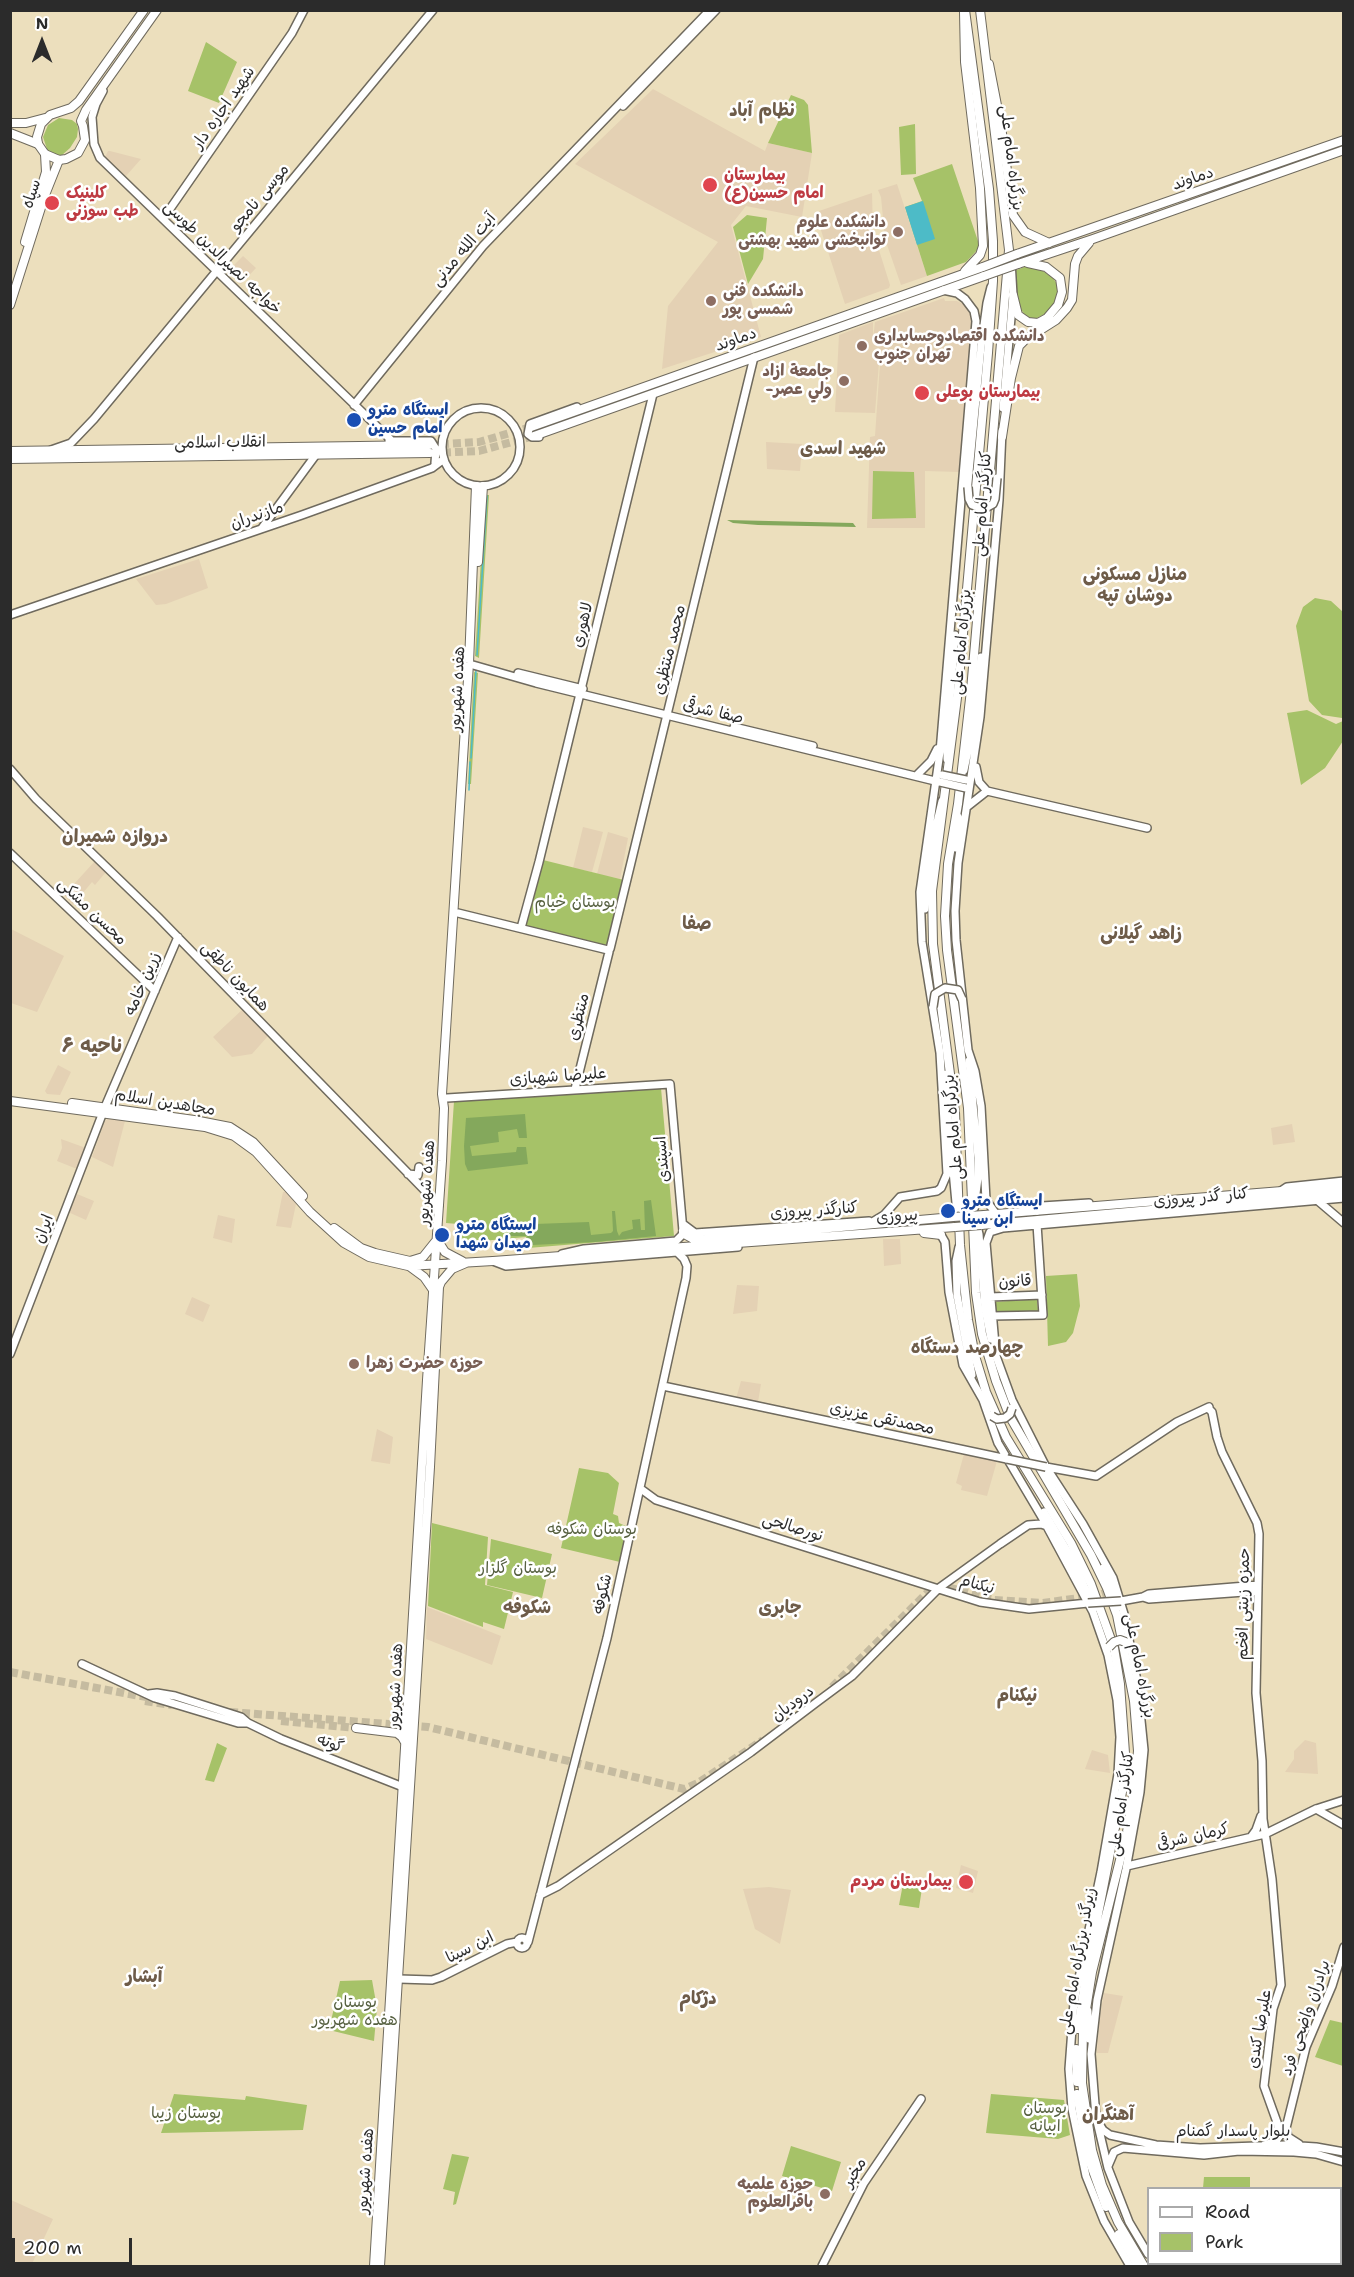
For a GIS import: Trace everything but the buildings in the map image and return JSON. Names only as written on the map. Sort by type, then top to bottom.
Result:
[{"type":"main road","points":[[10,123],[26,123],[71,108],[83,96],[144,10]]},
{"type":"main road","points":[[10,133],[38,144],[45,154],[59,160],[73,157],[82,147],[85,133],[81,121],[157,10]]},
{"type":"main road","name":"شهید اجاره دار","points":[[163,219],[292,33],[304,10]]},
{"type":"main road","name":"موسی نامجو","points":[[50,450],[69,444],[84,430],[433,10]]},
{"type":"main road","name":"آیت الله مدنی","points":[[354,405],[483,246],[628,98],[710,10]]},
{"type":"main road","name":"آیت الله مدنی","points":[[689,34],[716,10]]},
{"type":"main road","points":[[963,273],[980,255],[983,246],[980,188],[965,62],[964,10]]},
{"type":"main road","name":"بزرگراه امام علی","points":[[964,10],[989,189],[993,281],[974,512],[948,768],[939,781],[931,910],[933,944],[955,1112],[955,1216],[971,1337],[994,1415],[1013,1451],[1071,1543],[1090,1584],[1114,1648],[1120,1684],[1125,1753],[1123,1787],[1108,1863]]},
{"type":"main road","name":"بزرگراه امام علی","points":[[980,10],[1009,250],[967,785],[958,804],[948,864],[945,916],[951,984],[968,1108],[976,1293],[980,1322],[996,1382],[1010,1417],[1091,1555],[1117,1615],[1134,1701],[1137,1759],[1127,1832],[1095,1958],[1083,2028],[1081,2063],[1083,2101],[1092,2150],[1108,2200],[1125,2236],[1144,2266]]},
{"type":"main road","points":[[984,44],[1001,126],[1013,215],[1025,232],[1048,243]]},
{"type":"main road","name":"خواجه نصیرالدین طوسی","points":[[113,72],[96,104],[92,117],[97,154],[392,441]]},
{"type":"main road","points":[[38,144],[38,130],[45,118]]},
{"type":"main road","name":"دماوند","points":[[535,437],[984,276],[1019,260],[1048,243],[1344,140]]},
{"type":"main road","name":"دماوند","points":[[531,427],[963,273],[1093,239],[1344,150]]},
{"type":"main road","name":"سپاه","points":[[10,289],[45,176],[45,154]]},
{"type":"main road","name":"سپاه","points":[[10,305],[59,160]]},
{"type":"main road","points":[[1002,437],[1018,345],[1056,320],[1067,308],[1071,300],[1078,256],[1093,239]]},
{"type":"main road","name":"کنارگذر امام علی","points":[[967,785],[975,760],[999,500],[1013,296],[1009,250]]},
{"type":"main road","points":[[1013,296],[1018,315],[1028,322],[1038,323],[1054,312],[1062,292],[1059,279],[1054,272],[1038,264],[1019,260]]},
{"type":"main road","points":[[948,768],[947,738],[960,566],[987,303],[993,281]]},
{"type":"main road","points":[[925,956],[925,891],[937,816],[941,735],[976,321],[974,311],[965,299],[957,293],[943,290]]},
{"type":"main road","name":"محمد منتظری","points":[[609,950],[754,357]]},
{"type":"main road","name":"لاهوری","points":[[521,928],[653,394]]},
{"type":"main road","points":[[535,437],[528,434],[528,428],[533,422],[576,407],[600,402]]},
{"type":"main road","points":[[479,409],[488,409],[504,416],[516,429],[520,446],[516,466],[509,475],[501,481],[480,486],[457,477],[444,459],[443,445],[449,426],[461,414],[479,409]]},
{"type":"main road","points":[[82,450],[78,445],[84,430]]},
{"type":"main road","points":[[520,446],[535,437]]},
{"type":"main road","points":[[378,445],[392,441],[431,441],[436,449],[435,464]]},
{"type":"main road","name":"انقلاب اسلامی","points":[[10,451],[378,445],[429,449],[315,456],[10,459]]},
{"type":"main road","points":[[262,528],[315,456]]},
{"type":"main road","name":"مازندران","points":[[10,615],[432,468],[444,459]]},
{"type":"main road","points":[[968,487],[972,505],[984,509],[993,504],[1000,465]]},
{"type":"main road","name":"هفده شهریور","points":[[380,2266],[423,1518],[436,1238],[474,665],[480,486]]},
{"type":"main road","points":[[956,578],[960,566],[958,553]]},
{"type":"main road","points":[[976,1225],[970,1221],[978,1186],[978,1158],[955,921],[956,889],[967,807],[968,759],[985,609],[990,591]]},
{"type":"main road","name":"صفا شرقی","points":[[474,665],[939,781]]},
{"type":"main road","points":[[918,774],[935,755],[941,735]]},
{"type":"main road","points":[[975,760],[979,782],[984,790]]},
{"type":"main road","name":"همایون ناطقی","points":[[10,769],[36,799],[178,937],[439,1206]]},
{"type":"main road","name":"صفا شرقی","points":[[903,771],[939,781]]},
{"type":"main road","points":[[926,778],[933,802]]},
{"type":"main road","points":[[939,781],[967,785]]},
{"type":"main road","points":[[939,781],[967,785],[1147,828]]},
{"type":"main road","points":[[939,781],[933,802],[920,892],[922,942],[946,1085],[955,1216],[983,1214]]},
{"type":"main road","points":[[967,807],[984,790]]},
{"type":"main road","points":[[958,804],[950,915],[951,941],[960,975]]},
{"type":"main road","name":"محسن مشکی","points":[[10,853],[155,991]]},
{"type":"main road","points":[[456,912],[609,950]]},
{"type":"main road","name":"زرین خامه","points":[[104,1110],[178,937]]},
{"type":"main road","name":"منتظری","points":[[575,1089],[609,950]]},
{"type":"main road","points":[[933,1007],[935,994],[945,988],[957,990],[962,999]]},
{"type":"main road","points":[[968,1050],[975,1071],[981,1106],[986,1200],[996,1214]]},
{"type":"main road","points":[[874,1221],[884,1215],[897,1199],[903,1196],[931,1194],[941,1188],[946,1179],[948,1160],[940,1053]]},
{"type":"main road","name":"علیرضا شهبازی","points":[[445,1098],[670,1084]]},
{"type":"main road","name":"اسپندی","points":[[670,1084],[683,1227]]},
{"type":"main road","name":"مجاهدین اسلام","points":[[10,1095],[104,1110]]},
{"type":"main road","name":"مجاهدین اسلام","points":[[10,1101],[207,1122],[237,1130],[264,1152],[311,1206],[339,1233],[361,1248],[391,1260],[435,1265]]},
{"type":"main road","name":"ایران","points":[[10,1354],[104,1110]]},
{"type":"main road","points":[[408,1174],[418,1175],[419,1167]]},
{"type":"main road","points":[[1279,1192],[1287,1187],[1316,1184],[1338,1185],[1344,1181]]},
{"type":"main road","name":"پیروزی","points":[[435,1265],[737,1242],[811,1234],[860,1224],[1279,1192],[1338,1185]]},
{"type":"main road","name":"پیروزی","points":[[683,1227],[686,1235],[695,1240],[927,1229],[1062,1220],[1344,1193]]},
{"type":"main road","name":"کنار گذر پیروزی","points":[[1062,1220],[1143,1217],[1344,1198]]},
{"type":"main road","points":[[1317,1200],[1344,1223]]},
{"type":"main road","points":[[973,1214],[979,1234],[987,1323],[996,1356]]},
{"type":"main road","name":"کنارگذر پیروزی","points":[[683,1227],[694,1233],[860,1224],[874,1221],[955,1216]]},
{"type":"main road","name":"کنارگذر امام علی","points":[[1062,1220],[1003,1228],[990,1232],[986,1243],[990,1297],[996,1356],[1012,1404],[1046,1467],[1104,1562],[1121,1601],[1140,1701],[1144,1750],[1140,1792],[1127,1866],[1097,2000],[1091,2054],[1096,2117],[1108,2169],[1129,2222],[1147,2251]]},
{"type":"main road","points":[[1037,1224],[1042,1295]]},
{"type":"main road","name":"پیروزی","points":[[560,1255],[584,1249],[676,1241],[683,1227]]},
{"type":"main road","points":[[927,1229],[941,1235]]},
{"type":"main road","points":[[493,1261],[506,1266],[919,1232],[941,1235]]},
{"type":"main road","name":"کنارگذر امام علی","points":[[941,1235],[945,1242],[949,1292],[963,1365],[985,1407],[998,1443],[1047,1526],[1088,1603],[1108,1651],[1118,1712],[1119,1774],[1075,1993],[1069,2069],[1072,2109],[1086,2176],[1104,2221],[1130,2266]]},
{"type":"main road","points":[[433,1290],[424,1277],[409,1263],[426,1253],[436,1238],[445,1252],[466,1263]]},
{"type":"main road","points":[[725,1248],[737,1242],[751,1245]]},
{"type":"main road","points":[[960,1245],[956,1261],[957,1295],[976,1388]]},
{"type":"main road","points":[[666,1247],[677,1252]]},
{"type":"main road","name":"شکوفه","points":[[517,1942],[519,1947],[523,1948],[528,1942],[593,1694],[687,1271],[684,1259],[677,1252]]},
{"type":"main road","name":"هفده شهریور","points":[[374,2266],[396,1977],[403,1787],[439,1287],[452,1269],[466,1263]]},
{"type":"main road","name":"قانون","points":[[990,1297],[1042,1295],[1043,1314],[992,1316]]},
{"type":"main road","name":"محمدتقی عزیزی","points":[[663,1386],[1008,1460],[1096,1476]]},
{"type":"main road","points":[[985,1407],[997,1419],[1005,1418],[1010,1414],[1012,1404]]},
{"type":"main road","name":"حمزه زینتی افخم","points":[[1096,1476],[1177,1422],[1209,1407],[1220,1446],[1257,1523],[1256,1693],[1263,1761],[1265,1834]]},
{"type":"main road","points":[[983,1454],[994,1452],[998,1443]]},
{"type":"main road","points":[[1012,1468],[1015,1464],[1025,1466],[1030,1464]]},
{"type":"main road","points":[[1046,1467],[1102,1567],[1112,1589],[1118,1610],[1117,1615]]},
{"type":"main road","name":"نورصالحی","points":[[640,1489],[652,1498],[661,1501],[939,1588]]},
{"type":"main road","points":[[1027,1492],[1042,1508],[1062,1540],[1102,1616]]},
{"type":"main road","name":"درودیان","points":[[540,1895],[558,1886],[751,1752],[852,1676],[939,1588],[1028,1525],[1047,1526]]},
{"type":"main road","name":"نیکنام","points":[[939,1588],[979,1604],[1029,1611],[1143,1597],[1149,1599],[1258,1588]]},
{"type":"main road","points":[[1108,1651],[1114,1642],[1119,1640],[1128,1643]]},
{"type":"main road","name":"گوته","points":[[82,1664],[149,1694],[242,1717],[248,1723],[305,1749],[403,1787]]},
{"type":"main road","points":[[356,1728],[397,1733],[406,1744]]},
{"type":"main road","name":"کرمان شرقی","points":[[1127,1866],[1265,1834],[1316,1809],[1344,1800]]},
{"type":"main road","points":[[1316,1809],[1344,1825]]},
{"type":"main road","points":[[1251,1838],[1257,1830],[1263,1811]]},
{"type":"main road","name":"علیرضا کندی","points":[[1265,1834],[1272,1879],[1281,1985],[1273,2009],[1264,2086],[1278,2125]]},
{"type":"main road","name":"زیرگذر بزرگراه امام علی","points":[[1108,1863],[1086,1975],[1078,2030],[1077,2093],[1088,2157],[1101,2196],[1123,2244],[1138,2266]]},
{"type":"main road","name":"ابن سینا","points":[[396,1977],[432,1976],[435,1978],[447,1975],[507,1944],[517,1942]]},
{"type":"main road","name":"برادران واضحی فرد","points":[[1287,2123],[1306,2047],[1332,1986],[1344,1947]]},
{"type":"main road","points":[[1087,2007],[1091,2054]]},
{"type":"main road","points":[[1089,2129],[1092,2077]]},
{"type":"main road","name":"مخبر","points":[[822,2266],[864,2183],[921,2099]]},
{"type":"main road","name":"بلوار پاسدار گمنام","points":[[1096,2117],[1106,2133],[1156,2145],[1200,2148],[1264,2145],[1316,2147],[1344,2152]]},
{"type":"main road","points":[[1264,2145],[1276,2141],[1279,2137],[1278,2125],[1283,2127],[1287,2123]]},
{"type":"main road","points":[[1287,2123],[1286,2133],[1291,2140],[1316,2147]]},
{"type":"main road","points":[[1108,2169],[1111,2156],[1123,2148],[1120,2144],[1125,2139]]},
{"type":"main road","name":"بلوار پاسدار گمنام","points":[[1123,2148],[1204,2155],[1239,2151],[1294,2152],[1316,2154],[1344,2162]]},
{"type":"shaded area","name":"بیمارستان امام حسین(ع)","points":[[653,89],[765,151],[768,143],[812,153],[802,217],[746,206],[731,225],[761,337],[662,369],[668,306],[718,242],[575,164]]},
{"type":"shaded area","points":[[108,151],[141,159],[126,176],[105,157]]},
{"type":"shaded area","name":"دانشکده علوم توانبخشی شهید بهشتی","points":[[897,184],[927,276],[901,285],[885,239],[881,197],[878,190]]},
{"type":"shaded area","points":[[872,193],[873,231],[890,285],[889,288],[845,304],[817,218],[819,211]]},
{"type":"shaded area","points":[[243,256],[256,268],[241,284],[230,274],[232,271],[230,269]]},
{"type":"shaded area","name":"بیمارستان بوعلی","points":[[944,298],[945,301],[957,301],[963,304],[973,318],[960,472],[925,471],[925,528],[867,528],[870,437],[875,436],[881,349],[873,347],[880,350],[875,413],[835,412],[839,335],[873,322],[873,339],[875,322]]},
{"type":"shaded area","points":[[766,442],[802,444],[800,471],[767,469]]},
{"type":"shaded area","points":[[199,559],[208,588],[166,604],[156,605],[136,579]]},
{"type":"shaded area","points":[[583,827],[603,832],[592,872],[573,868]]},
{"type":"shaded area","points":[[608,832],[628,838],[620,879],[597,874]]},
{"type":"shaded area","points":[[95,861],[106,872],[95,885],[92,882],[73,905],[64,895]]},
{"type":"shaded area","points":[[11,929],[64,956],[37,1012],[11,1003]]},
{"type":"shaded area","points":[[243,1009],[268,1036],[252,1054],[232,1057],[213,1037]]},
{"type":"shaded area","points":[[58,1065],[71,1072],[60,1095],[47,1094],[45,1091]]},
{"type":"shaded area","points":[[109,1118],[125,1121],[113,1167],[92,1157],[105,1121]]},
{"type":"shaded area","points":[[1292,1124],[1295,1142],[1273,1145],[1271,1128]]},
{"type":"shaded area","points":[[61,1139],[86,1148],[77,1169],[57,1161],[62,1148]]},
{"type":"shaded area","points":[[283,1192],[286,1192],[296,1204],[291,1228],[276,1226]]},
{"type":"shaded area","points":[[77,1194],[94,1201],[86,1220],[68,1212]]},
{"type":"shaded area","points":[[218,1215],[235,1219],[232,1243],[213,1238]]},
{"type":"shaded area","points":[[883,1239],[900,1239],[901,1264],[884,1266]]},
{"type":"shaded area","points":[[737,1285],[759,1286],[757,1311],[733,1314]]},
{"type":"shaded area","points":[[192,1297],[210,1305],[203,1322],[185,1314]]},
{"type":"shaded area","points":[[741,1381],[761,1384],[758,1402],[736,1399]]},
{"type":"shaded area","points":[[377,1429],[393,1437],[390,1464],[371,1461]]},
{"type":"shaded area","points":[[964,1454],[997,1461],[987,1496],[961,1490],[962,1486],[956,1483]]},
{"type":"shaded area","points":[[427,1607],[501,1636],[492,1665],[426,1639]]},
{"type":"shaded area","points":[[1305,1740],[1316,1743],[1318,1774],[1285,1772],[1294,1759],[1294,1751]]},
{"type":"shaded area","points":[[1092,1750],[1108,1755],[1110,1773],[1085,1769]]},
{"type":"shaded area","name":"بیمارستان مردم","points":[[961,1865],[978,1871],[973,1893],[956,1888]]},
{"type":"shaded area","points":[[769,1887],[791,1890],[780,1944],[755,1929],[743,1889]]},
{"type":"shaded area","points":[[1104,1993],[1123,1996],[1108,2053],[1097,2053],[1099,2021]]},
{"type":"shaded area","points":[[11,2200],[53,2219],[31,2266],[11,2266]]},
{"type":"green space","points":[[206,42],[237,62],[219,103],[188,91]]},
{"type":"green space","points":[[791,95],[804,100],[808,105],[812,153],[768,143]]},
{"type":"green space","points":[[59,118],[72,120],[77,124],[78,129],[77,137],[70,148],[61,156],[56,157],[47,149],[43,137],[48,125]]},
{"type":"green space","points":[[915,124],[916,174],[901,175],[899,127]]},
{"type":"green space","points":[[952,164],[980,247],[966,262],[927,276],[905,207],[922,201],[913,178]]},
{"type":"green space","points":[[747,215],[767,218],[763,259],[748,284],[733,227]]},
{"type":"green space","points":[[1034,266],[1043,271],[1053,278],[1059,287],[1054,303],[1045,314],[1033,320],[1026,317],[1015,300],[1014,271]]},
{"type":"green space","points":[[873,471],[914,472],[916,518],[872,519]]},
{"type":"green space","points":[[485,495],[489,495],[479,658],[475,656]]},
{"type":"green space","points":[[727,520],[853,523],[856,527],[758,525],[733,523]]},
{"type":"green space","points":[[1315,598],[1331,601],[1343,612],[1342,718],[1322,715],[1309,701],[1296,626],[1303,607]]},
{"type":"green space","points":[[474,672],[478,673],[471,784],[468,784]]},
{"type":"green space","points":[[1307,710],[1336,724],[1343,721],[1343,741],[1325,768],[1301,785],[1287,713]]},
{"type":"green space","name":"بوستان خیام","points":[[543,860],[624,880],[607,947],[526,927]]},
{"type":"green space","points":[[661,1088],[674,1236],[528,1248],[526,1237],[460,1243],[457,1240],[458,1224],[446,1223],[454,1101]]},
{"type":"green space","points":[[525,1114],[527,1138],[519,1138],[517,1129],[498,1132],[499,1142],[470,1146],[472,1156],[516,1152],[517,1147],[526,1147],[528,1164],[468,1171],[465,1164],[464,1146],[466,1118]]},
{"type":"green space","points":[[651,1200],[656,1236],[532,1245],[527,1236],[509,1236],[508,1225],[589,1222],[591,1235],[611,1233],[613,1231],[612,1211],[615,1211],[619,1236],[622,1232],[633,1229],[632,1220],[640,1219],[641,1230],[645,1230],[644,1201]]},
{"type":"green space","points":[[1077,1274],[1080,1306],[1073,1333],[1066,1342],[1048,1346],[1046,1276]]},
{"type":"green space","points":[[1037,1299],[1038,1311],[994,1313],[994,1302]]},
{"type":"green space","name":"بوستان شکوفه","points":[[579,1468],[608,1473],[619,1483],[613,1514],[618,1516],[619,1523],[628,1527],[620,1562],[561,1548]]},
{"type":"green space","points":[[432,1523],[488,1537],[485,1585],[513,1592],[504,1629],[483,1622],[483,1627],[428,1606]]},
{"type":"green space","name":"بوستان گلزار","points":[[491,1539],[552,1554],[542,1598],[487,1585]]},
{"type":"green space","points":[[217,1743],[227,1748],[214,1782],[205,1780]]},
{"type":"green space","points":[[903,1884],[922,1888],[919,1908],[899,1905]]},
{"type":"green space","name":"بوستان هفده شهریور","points":[[372,1980],[377,2008],[374,2041],[329,2030],[340,1981]]},
{"type":"green space","points":[[1330,2020],[1343,2023],[1343,2066],[1315,2057]]},
{"type":"green space","name":"بوستان زیبا","points":[[174,2094],[245,2100],[246,2096],[307,2105],[303,2130],[161,2133]]},
{"type":"green space","name":"بوستان ابیانه","points":[[991,2094],[1064,2100],[1070,2135],[1058,2139],[986,2133]]},
{"type":"green space","points":[[791,2146],[841,2162],[832,2191],[782,2176]]},
{"type":"green space","points":[[452,2154],[469,2157],[456,2204],[453,2205],[455,2192],[443,2189]]},
{"type":"green space","points":[[1204,2177],[1250,2177],[1250,2187],[1203,2187]]},
{"type":"water","points":[[923,201],[935,239],[917,245],[905,207]]},
{"type":"waterway","points":[[477,655],[487,496]]},
{"type":"waterway","points":[[471,758],[476,670]]},
{"type":"waterway","points":[[469,790],[470,762]]},
{"type":"tunnel","points":[[429,445],[479,442],[531,427]]},
{"type":"tunnel","points":[[431,453],[479,451],[534,436]]},
{"type":"tunnel","points":[[990,1360],[997,1370],[1006,1396],[1031,1447]]},
{"type":"tunnel","points":[[1058,1490],[1105,1573]]},
{"type":"tunnel","points":[[832,1687],[929,1591],[951,1588],[994,1600],[1043,1603],[1094,1596],[1108,1592],[1110,1587]]},
{"type":"tunnel","points":[[10,1672],[151,1698]]},
{"type":"tunnel","points":[[145,1701],[172,1705]]},
{"type":"tunnel","points":[[230,1712],[428,1727],[684,1789],[698,1783],[763,1740]]},
{"type":"tunnel","points":[[281,1721],[356,1728]]},
{"type":"place","name":"بیمارستان امام حسین(ع)","points":[[710,185]]},
{"type":"place","name":"کلینیک طب سوزنی","points":[[52,203]]},
{"type":"place","name":"دانشکده علوم توانبخشی شهید بهشتی","points":[[898,232]]},
{"type":"place","name":"دانشکده فنی شمسی پور","points":[[711,301]]},
{"type":"place","name":"دانشکده اقتصادوحسابداری تهران جنوب","points":[[862,346]]},
{"type":"place","name":"جامعة ازاد -ولي عصر","points":[[844,381]]},
{"type":"place","name":"بیمارستان بوعلی","points":[[922,393]]},
{"type":"place","name":"ایستگاه مترو امام حسین","points":[[354,420]]},
{"type":"place","name":"ایستگاه مترو ابن سینا","points":[[948,1211]]},
{"type":"place","name":"ایستگاه مترو میدان شهدا","points":[[442,1235]]},
{"type":"place","name":"حوزه حضرت زهرا","points":[[354,1364]]},
{"type":"place","name":"بیمارستان مردم","points":[[966,1882]]},
{"type":"place","name":"حوزه علمیه باقرالعلوم","points":[[825,2194]]},
{"type":"district","name":"نظام آباد","points":[[762,111]]},
{"type":"district","name":"شهید اسدی","points":[[843,449]]},
{"type":"district","name":"منازل مسکونی دوشان تپه","points":[[1135,585]]},
{"type":"district","name":"دروازه شمیران","points":[[115,837]]},
{"type":"district","name":"صفا","points":[[697,924]]},
{"type":"district","name":"زاهد گیلانی","points":[[1141,934]]},
{"type":"district","name":"ناحیه ۶","points":[[92,1047]]},
{"type":"district","name":"چهارصد دستگاه","points":[[967,1348]]},
{"type":"district","name":"شکوفه","points":[[527,1608]]},
{"type":"district","name":"جابری","points":[[780,1608]]},
{"type":"district","name":"نیکنام","points":[[1017,1696]]},
{"type":"district","name":"آبشار","points":[[144,1977]]},
{"type":"district","name":"دژکام","points":[[698,1999]]},
{"type":"district","name":"آهنگران","points":[[1108,2115]]}]
